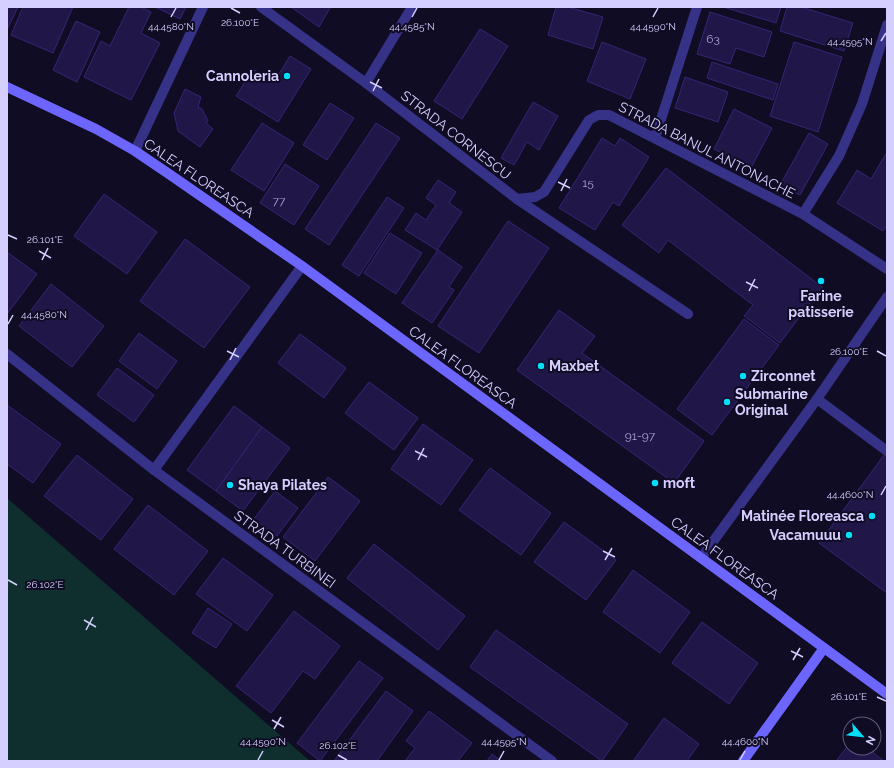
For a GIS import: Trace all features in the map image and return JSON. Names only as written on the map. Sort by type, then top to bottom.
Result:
[{"type":"street","points":[[135,152],[203,7]]},
{"type":"street","name":"STRADA CORNESCU","points":[[261,7],[366,83],[517,200],[688,314]]},
{"type":"street","points":[[366,83],[412,7]]},
{"type":"street","points":[[655,138],[697,7]]},
{"type":"street","points":[[803,214],[839,156],[862,104],[887,25]]},
{"type":"street","name":"CALEA FLOREASCA","points":[[7,87],[96,129],[135,152],[302,266],[887,694]]},
{"type":"street","name":"STRADA BANUL ANTONACHE","points":[[517,200],[535,197],[544,192],[589,120],[598,115],[609,115],[803,214],[887,269]]},
{"type":"street","points":[[154,470],[302,266]]},
{"type":"street","points":[[701,558],[817,399],[887,297]]},
{"type":"street","name":"STRADA TURBINEI","points":[[7,354],[154,470],[552,761]]},
{"type":"street","points":[[817,399],[887,451]]},
{"type":"street","points":[[743,761],[824,648]]},
{"type":"green space","points":[[7,498],[310,761],[7,761]]},
{"type":"building","points":[[7,7],[18,7],[7,30]]},
{"type":"building","points":[[23,7],[73,7],[53,53],[11,35]]},
{"type":"building","points":[[129,7],[141,7],[151,12],[141,33],[160,43],[131,100],[84,77],[101,41],[110,46]]},
{"type":"building","points":[[155,7],[186,7],[180,19]]},
{"type":"building","points":[[291,7],[327,7],[330,8],[319,27]]},
{"type":"building","points":[[556,7],[568,7],[603,17],[593,49],[548,35]]},
{"type":"building","points":[[723,7],[781,7],[776,23]]},
{"type":"building","points":[[787,7],[801,7],[853,23],[844,51],[780,31]]},
{"type":"building","points":[[710,12],[772,32],[764,57],[736,48],[730,64],[697,54]]},
{"type":"building","points":[[76,21],[100,32],[77,82],[53,70]]},
{"type":"building","points":[[480,29],[508,46],[462,119],[434,101]]},
{"type":"building","points":[[602,42],[646,59],[630,99],[587,81]]},
{"type":"building","points":[[794,42],[842,57],[818,132],[770,116]]},
{"type":"building","points":[[290,56],[311,69],[278,122],[236,96],[253,69],[274,82]]},
{"type":"building","points":[[712,62],[778,84],[773,100],[707,78]]},
{"type":"building","points":[[685,77],[728,92],[718,122],[675,108]]},
{"type":"building","points":[[185,89],[201,97],[198,107],[202,109],[208,121],[206,123],[213,129],[200,147],[178,131],[174,113]]},
{"type":"building","points":[[533,102],[558,116],[539,150],[527,142],[514,165],[501,158]]},
{"type":"building","points":[[330,103],[354,118],[327,160],[303,145]]},
{"type":"building","points":[[734,109],[772,128],[751,168],[714,149]]},
{"type":"building","points":[[262,123],[294,143],[264,191],[231,170]]},
{"type":"building","points":[[376,123],[400,138],[329,245],[305,229]]},
{"type":"building","points":[[809,133],[828,144],[800,195],[780,185]]},
{"type":"building","points":[[602,138],[615,146],[620,138],[649,157],[619,206],[613,202],[595,230],[559,208]]},
{"type":"building","points":[[887,152],[887,225],[883,231],[837,203],[857,170],[871,179]]},
{"type":"building","points":[[285,164],[319,186],[294,225],[260,203]]},
{"type":"building","points":[[666,168],[822,287],[780,343],[744,316],[753,305],[668,240],[659,253],[622,225]]},
{"type":"building","points":[[438,180],[456,192],[449,203],[462,212],[437,250],[405,230],[416,213],[426,220],[436,205],[426,198]]},
{"type":"building","points":[[104,194],[157,232],[127,274],[74,236]]},
{"type":"building","points":[[387,197],[404,208],[359,276],[342,265]]},
{"type":"building","points":[[508,221],[549,248],[479,353],[438,326]]},
{"type":"building","points":[[390,233],[422,253],[396,294],[364,273]]},
{"type":"building","points":[[185,239],[250,287],[204,348],[140,301]]},
{"type":"building","points":[[438,250],[462,267],[449,287],[454,290],[432,323],[402,303]]},
{"type":"building","points":[[7,252],[37,274],[7,314]]},
{"type":"building","points":[[51,284],[104,326],[72,367],[19,326]]},
{"type":"building","points":[[559,310],[595,336],[582,353],[704,441],[674,483],[517,370]]},
{"type":"building","points":[[744,319],[779,345],[712,435],[677,409]]},
{"type":"building","points":[[139,333],[177,361],[157,389],[119,361]]},
{"type":"building","points":[[300,334],[346,368],[324,398],[278,363]]},
{"type":"building","points":[[117,368],[154,395],[134,422],[97,395]]},
{"type":"building","points":[[369,382],[418,418],[394,450],[345,413]]},
{"type":"building","points":[[7,405],[61,444],[33,483],[7,464]]},
{"type":"building","points":[[234,406],[262,427],[216,491],[187,470]]},
{"type":"building","points":[[423,424],[473,460],[441,505],[391,469]]},
{"type":"building","points":[[262,427],[290,448],[243,511],[216,491]]},
{"type":"building","points":[[887,451],[887,593],[819,543]]},
{"type":"building","points":[[77,455],[133,499],[101,540],[44,496]]},
{"type":"building","points":[[490,468],[551,513],[521,555],[459,510]]},
{"type":"building","points":[[328,477],[360,501],[315,561],[283,537]]},
{"type":"building","points":[[275,491],[298,508],[277,536],[254,519]]},
{"type":"building","points":[[148,505],[208,551],[174,595],[114,549]]},
{"type":"building","points":[[564,522],[616,560],[586,600],[534,562]]},
{"type":"building","points":[[374,544],[465,616],[438,650],[347,578]]},
{"type":"building","points":[[223,558],[273,595],[247,631],[196,594]]},
{"type":"building","points":[[633,570],[690,612],[660,653],[603,612]]},
{"type":"building","points":[[208,608],[232,624],[216,648],[192,633]]},
{"type":"building","points":[[294,611],[340,646],[315,679],[303,671],[271,713],[236,686]]},
{"type":"building","points":[[702,622],[758,663],[729,704],[672,663]]},
{"type":"building","points":[[496,630],[628,724],[602,761],[470,667]]},
{"type":"building","points":[[359,661],[383,678],[320,761],[297,743]]},
{"type":"building","points":[[386,691],[413,711],[377,761],[334,761]]},
{"type":"building","points":[[429,711],[472,743],[458,761],[405,761],[415,748],[406,741]]},
{"type":"building","points":[[664,718],[699,744],[687,761],[633,761]]},
{"type":"building","points":[[842,753],[842,756],[877,756],[884,761],[836,761]]},
{"type":"building","points":[[492,754],[501,761],[487,761]]},
{"type":"place","name":"Cannoleria","points":[[287,76]]},
{"type":"place","name":"Farine patisserie","points":[[821,281]]},
{"type":"place","name":"Maxbet","points":[[541,366]]},
{"type":"place","name":"Zirconnet","points":[[743,376]]},
{"type":"place","name":"Submarine Original","points":[[727,402]]},
{"type":"place","name":"moft","points":[[655,483]]},
{"type":"place","name":"Shaya Pilates","points":[[230,485]]},
{"type":"place","name":"Matinée Floreasca","points":[[872,516]]},
{"type":"place","name":"Vacamuuu","points":[[849,535]]}]
